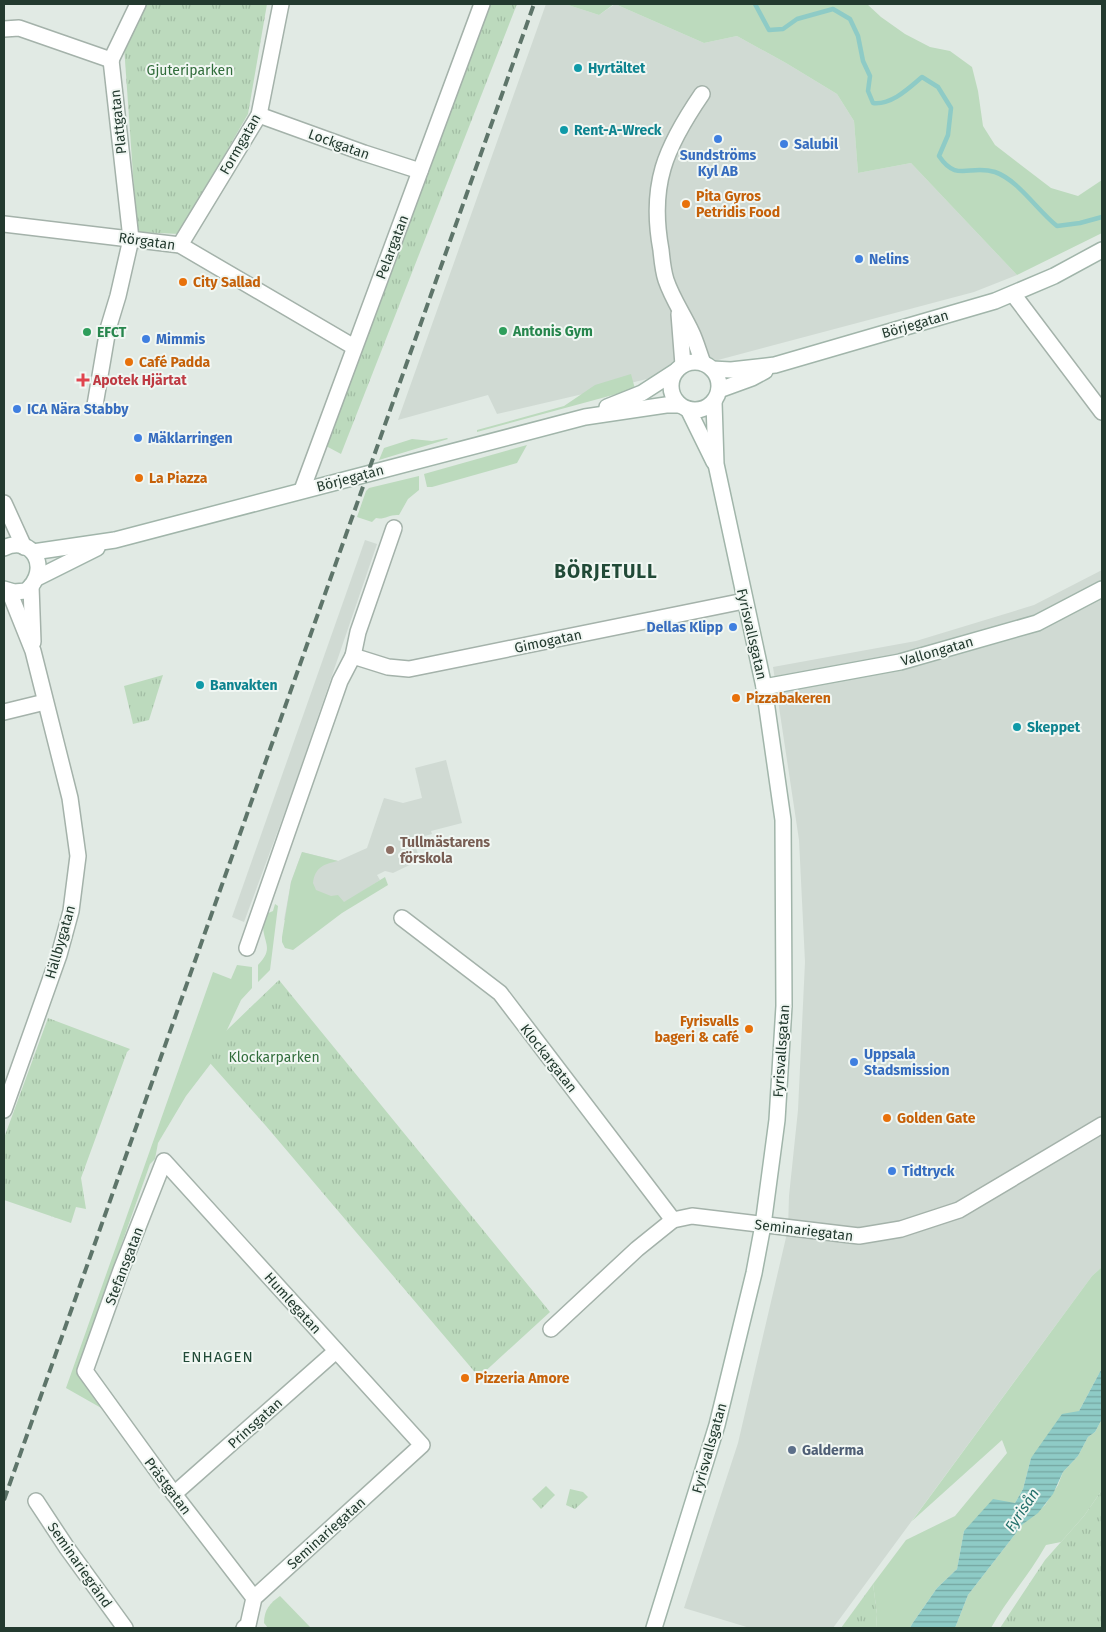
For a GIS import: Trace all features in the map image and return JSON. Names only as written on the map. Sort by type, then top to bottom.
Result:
[{"type":"street","points":[[4,29],[19,28],[112,60],[138,4]]},
{"type":"street","name":"Formgatan","points":[[180,245],[259,115],[280,4]]},
{"type":"street","name":"Pelargatan","points":[[302,490],[482,4]]},
{"type":"street","name":"Plattgatan","points":[[95,405],[108,329],[118,296],[131,239],[112,60]]},
{"type":"street","points":[[702,94],[683,122],[668,153],[658,188],[657,228],[665,279],[708,366],[718,378],[717,396],[704,409],[693,410],[684,407],[671,391],[671,381],[680,368],[693,362],[708,366]]},
{"type":"street","name":"Lockgatan","points":[[259,115],[420,171]]},
{"type":"street","name":"Rörgatan","points":[[4,224],[180,245],[354,347]]},
{"type":"street","name":"Börjegatan","points":[[1054,276],[1102,244]]},
{"type":"street","name":"Börjegatan","points":[[708,366],[731,370],[775,365],[995,302],[1054,276],[1102,250]]},
{"type":"street","points":[[1012,294],[1102,412]]},
{"type":"street","points":[[679,310],[680,368]]},
{"type":"street","name":"Börjegatan","points":[[717,396],[775,365]]},
{"type":"street","name":"Börjegatan","points":[[585,417],[642,393],[680,368]]},
{"type":"street","name":"Fyrisvallsgatan","points":[[654,1628],[717,1425],[754,1273],[763,1225],[777,1120],[784,1006],[783,820],[764,687],[716,464],[717,396]]},
{"type":"street","name":"Börjegatan","points":[[4,548],[9,545],[28,549],[114,540],[585,417],[656,406],[684,407]]},
{"type":"street","name":"Fyrisvallsgatan","points":[[684,407],[716,464]]},
{"type":"street","points":[[4,503],[28,549],[38,560],[34,582]]},
{"type":"street","points":[[246,948],[340,681],[353,656],[358,632],[394,528]]},
{"type":"street","name":"Börjegatan","points":[[7,590],[26,591],[34,582],[114,540]]},
{"type":"street","name":"Hällbygatan","points":[[33,650],[34,582]]},
{"type":"street","name":"Vallongatan","points":[[764,687],[900,662],[1037,623],[1102,589]]},
{"type":"street","name":"Hällbygatan","points":[[4,1110],[71,911],[78,856],[70,798],[33,650],[7,590]]},
{"type":"street","name":"Gimogatan","points":[[353,656],[388,667],[409,669],[744,601]]},
{"type":"street","points":[[4,712],[45,702]]},
{"type":"street","name":"Klockargatan","points":[[402,918],[500,993],[673,1220]]},
{"type":"street","name":"Seminariegatan","points":[[673,1220],[692,1216],[859,1236],[901,1229],[959,1210],[1102,1124]]},
{"type":"street","name":"Humlegatan","points":[[164,1161],[422,1445]]},
{"type":"street","name":"Stefansgatan","points":[[85,1372],[121,1270],[164,1161]]},
{"type":"street","points":[[552,1330],[638,1249],[673,1220]]},
{"type":"street","name":"Prinsgatan","points":[[174,1494],[336,1351]]},
{"type":"street","name":"Prästgatan","points":[[85,1372],[174,1494],[254,1598]]},
{"type":"street","name":"Seminariegatan","points":[[254,1598],[422,1445]]},
{"type":"street","name":"Seminariegränd","points":[[36,1501],[67,1548],[125,1628]]},
{"type":"street","points":[[248,1627],[254,1598]]},
{"type":"shaded area","points":[[546,4],[565,4],[599,15],[615,4],[704,43],[737,36],[786,63],[837,94],[854,121],[858,173],[911,163],[1017,275],[974,292],[643,380],[497,414],[488,395],[398,420]]},
{"type":"shaded area","points":[[365,540],[377,544],[290,798],[244,922],[232,917]]},
{"type":"shaded area","points":[[1102,570],[1102,1267],[1092,1276],[833,1628],[750,1628],[684,1608],[738,1443],[788,1229],[789,1196],[798,1110],[805,962],[799,840],[773,667],[916,641],[1034,605]]},
{"type":"shaded area","name":"Tullmästarens förskola","points":[[446,760],[462,823],[431,831],[432,834],[413,839],[420,860],[393,873],[385,871],[377,875],[380,880],[315,922],[284,920],[291,882],[302,852],[338,861],[367,848],[384,798],[403,803],[422,798],[415,768]]},
{"type":"green space","name":"Gjuteriparken","points":[[145,4],[267,4],[248,114],[179,234],[137,232],[124,46]]},
{"type":"green space","points":[[474,4],[517,4],[341,454],[326,446]]},
{"type":"green space","points":[[565,4],[614,4],[599,15]]},
{"type":"green space","points":[[615,4],[867,4],[881,17],[905,34],[930,47],[950,51],[972,67],[983,126],[995,145],[1051,188],[1078,196],[1102,180],[1102,233],[1017,275],[911,163],[858,173],[854,121],[837,94],[737,36],[704,43]]},
{"type":"green space","points":[[631,374],[635,389],[477,432],[477,430],[564,406],[595,385]]},
{"type":"green space","points":[[447,438],[379,460],[384,448],[412,439],[432,441]]},
{"type":"green space","points":[[527,445],[517,463],[427,487],[424,474]]},
{"type":"green space","points":[[419,476],[419,490],[408,499],[399,515],[376,518],[372,522],[357,517],[366,491],[369,488]]},
{"type":"green space","points":[[163,675],[149,720],[133,724],[124,686]]},
{"type":"green space","points":[[302,852],[338,861],[321,867],[316,873],[313,883],[316,890],[331,896],[338,895],[344,902],[385,877],[388,885],[342,913],[293,950],[285,948],[282,937],[291,882]]},
{"type":"green space","points":[[275,904],[278,906],[270,970],[258,982],[258,965],[267,950],[263,922],[266,914],[273,911]]},
{"type":"green space","points":[[237,965],[252,967],[252,988],[241,1000],[212,1062],[186,1096],[158,1143],[155,1159],[150,1164],[79,1364],[84,1383],[103,1409],[66,1388],[213,972],[231,979]]},
{"type":"green space","name":"Klockarparken","points":[[279,980],[550,1312],[479,1377],[266,1126],[202,1054]]},
{"type":"green space","points":[[48,1018],[130,1049],[127,1052],[81,1178],[86,1209],[76,1207],[71,1223],[4,1200],[4,1138]]},
{"type":"green space","points":[[1102,1267],[1102,1368],[1079,1411],[1031,1458],[1023,1489],[1015,1503],[964,1531],[957,1569],[937,1588],[910,1628],[876,1628],[877,1614],[873,1584],[906,1540],[955,1516],[1007,1453],[1002,1440],[912,1521],[1092,1276]]},
{"type":"green space","points":[[1102,1419],[1102,1490],[1084,1516],[1061,1542],[1046,1545],[991,1628],[955,1628],[968,1595],[1023,1524],[1045,1505],[1058,1485],[1063,1472],[1078,1456],[1088,1437],[1095,1432]]},
{"type":"green space","points":[[546,1486],[555,1495],[541,1509],[532,1499]]},
{"type":"green space","points":[[570,1489],[583,1492],[588,1497],[575,1509],[566,1505]]},
{"type":"green space","points":[[1102,1490],[1102,1628],[1000,1628],[1045,1560],[1084,1516]]},
{"type":"green space","points":[[873,1584],[877,1614],[876,1628],[841,1628]]},
{"type":"green space","points":[[280,1596],[311,1628],[268,1628],[264,1623],[266,1611]]},
{"type":"water","name":"Fyrisån","points":[[1102,1368],[1102,1419],[1095,1432],[1088,1437],[1078,1456],[1063,1472],[1053,1494],[1038,1513],[1023,1524],[968,1595],[955,1628],[910,1628],[937,1588],[957,1569],[964,1531],[993,1499],[1015,1503],[1023,1489],[1031,1458],[1062,1414],[1079,1411]]},
{"type":"waterway","points":[[755,4],[769,30],[783,29],[797,19],[833,9],[850,19],[858,36],[863,61],[870,76],[868,91],[873,103],[893,99],[922,77],[938,87],[951,108],[948,135],[939,156],[952,169],[958,171],[986,170],[1003,176],[1019,188],[1057,226],[1080,223],[1102,217]]},
{"type":"railway","points":[[4,1500],[534,4]]},
{"type":"place","name":"Hyrtältet","points":[[578,68]]},
{"type":"place","name":"Rent-A-Wreck","points":[[564,130]]},
{"type":"place","name":"Sundströms Kyl AB","points":[[718,139]]},
{"type":"place","name":"Salubil","points":[[784,144]]},
{"type":"place","name":"Pita Gyros Petridis Food","points":[[686,204]]},
{"type":"place","name":"Nelins","points":[[859,259]]},
{"type":"place","name":"City Sallad","points":[[183,282]]},
{"type":"place","name":"Antonis Gym","points":[[503,331]]},
{"type":"place","name":"EFCT","points":[[87,332]]},
{"type":"place","name":"Mimmis","points":[[146,339]]},
{"type":"place","name":"Café Padda","points":[[129,362]]},
{"type":"place","name":"Apotek Hjärtat","points":[[83,380]]},
{"type":"place","name":"ICA Nära Stabby","points":[[17,409]]},
{"type":"place","name":"Mäklarringen","points":[[138,438]]},
{"type":"place","name":"La Piazza","points":[[139,478]]},
{"type":"place","name":"Dellas Klipp","points":[[733,627]]},
{"type":"place","name":"Banvakten","points":[[200,685]]},
{"type":"place","name":"Pizzabakeren","points":[[736,698]]},
{"type":"place","name":"Skeppet","points":[[1017,727]]},
{"type":"place","name":"Tullmästarens förskola","points":[[390,850]]},
{"type":"place","name":"Fyrisvalls bageri & café","points":[[749,1029]]},
{"type":"place","name":"Uppsala Stadsmission","points":[[854,1062]]},
{"type":"place","name":"Golden Gate","points":[[887,1118]]},
{"type":"place","name":"Tidtryck","points":[[892,1171]]},
{"type":"place","name":"Pizzeria Amore","points":[[465,1378]]},
{"type":"place","name":"Galderma","points":[[792,1450]]},
{"type":"district","name":"BÖRJETULL","points":[[606,571]]},
{"type":"district","name":"ENHAGEN","points":[[218,1357]]}]
